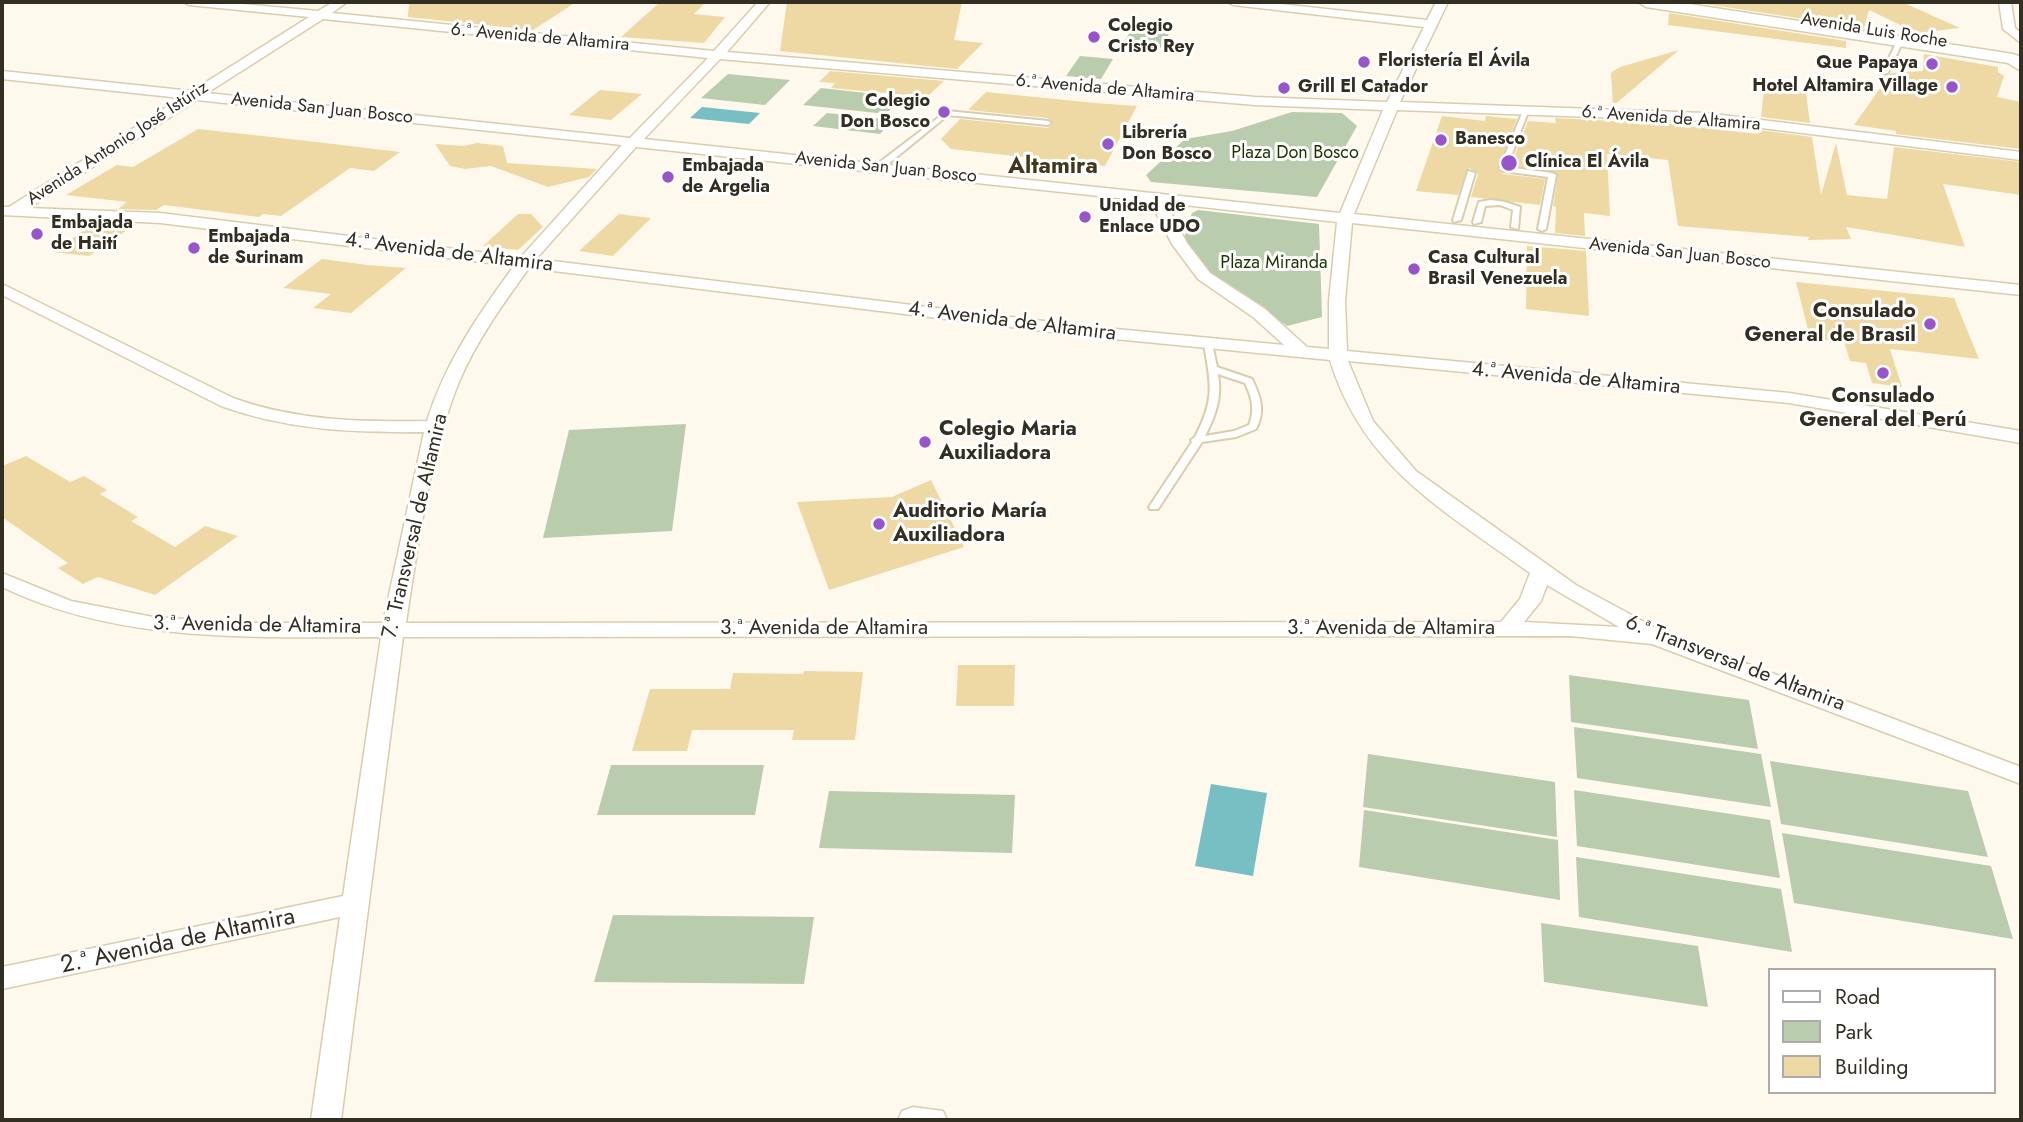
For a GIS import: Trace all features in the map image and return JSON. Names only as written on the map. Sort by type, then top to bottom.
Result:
[{"type":"main road","name":"Avenida Luis Roche","points":[[1646,2],[2013,59],[2021,66]]},
{"type":"main road","name":"Avenida Luis Roche","points":[[1686,2],[2021,52]]},
{"type":"street","name":"6.ª Avenida de Altamira","points":[[189,2],[719,55],[1255,102],[1705,117],[2021,156]]},
{"type":"street","name":"Avenida Antonio José Istúriz","points":[[5,213],[341,2]]},
{"type":"street","name":"7.ª Transversal de Altamira","points":[[326,1120],[341,1024],[354,904],[391,629],[435,426],[457,366],[524,262],[637,137],[719,55],[764,2]]},
{"type":"street","points":[[1233,2],[1430,24]]},
{"type":"street","name":"6.ª Transversal de Altamira","points":[[1442,2],[1392,107],[1346,214],[1337,301],[1338,357],[1364,423],[1409,475],[1541,572],[1597,608],[1655,637],[2021,776]]},
{"type":"street","points":[[2005,2],[2009,29],[2021,39]]},
{"type":"street","name":"Avenida San Juan Bosco","points":[[2,66],[2021,290]]},
{"type":"street","name":"Avenida San Juan Bosco","points":[[2,75],[192,96],[637,137]]},
{"type":"street","name":"Avenida San Juan Bosco","points":[[882,164],[1127,194],[1346,214],[1457,220],[2021,279]]},
{"type":"street","points":[[1127,194],[1160,206],[1180,244],[1204,276],[1259,313],[1305,354]]},
{"type":"street","name":"4.ª Avenida de Altamira","points":[[5,213],[160,218],[1208,344],[1789,398],[2021,437]]},
{"type":"street","points":[[2,289],[227,402],[261,416],[306,425],[435,426]]},
{"type":"street","points":[[1507,629],[1530,601],[1541,572]]},
{"type":"street","name":"3.ª Avenida de Altamira","points":[[2,579],[38,598],[79,612],[149,625],[250,630],[1570,629],[1655,637]]},
{"type":"street","name":"2.ª Avenida de Altamira","points":[[2,978],[354,904]]},
{"type":"street","points":[[913,1120],[932,1120]]},
{"type":"lane","points":[[1885,73],[1900,41]]},
{"type":"lane","points":[[1525,112],[1503,169],[1552,175],[1542,229]]},
{"type":"lane","points":[[882,164],[947,113],[1048,123]]},
{"type":"lane","points":[[1457,220],[1471,173]]},
{"type":"lane","points":[[1154,506],[1196,440],[1215,398],[1208,344]]},
{"type":"lane","points":[[1196,440],[1236,434],[1253,427],[1259,414],[1256,395],[1249,381],[1213,369]]},
{"type":"green space","points":[[1134,26],[1172,29],[1158,52],[1120,48]]},
{"type":"green space","points":[[1080,56],[1113,59],[1101,79],[1066,76]]},
{"type":"green space","points":[[728,74],[790,80],[765,105],[701,98]]},
{"type":"green space","points":[[821,88],[902,97],[886,114],[803,105]]},
{"type":"green space","name":"Plaza Don Bosco","points":[[1292,112],[1342,113],[1357,126],[1317,197],[1151,182],[1146,175],[1185,139],[1232,131]]},
{"type":"green space","points":[[827,113],[892,120],[880,134],[813,126]]},
{"type":"green space","name":"Plaza Miranda","points":[[1198,210],[1319,224],[1322,317],[1287,326],[1210,273],[1184,239],[1192,213]]},
{"type":"green space","points":[[686,424],[672,531],[543,538],[569,430]]},
{"type":"green space","points":[[1569,675],[1749,700],[1758,749],[1571,722]]},
{"type":"green space","points":[[1574,727],[1761,754],[1771,807],[1577,778]]},
{"type":"green space","points":[[1368,754],[1555,782],[1557,837],[1363,807]]},
{"type":"green space","points":[[1770,761],[1968,791],[1988,857],[1781,824]]},
{"type":"green space","points":[[611,765],[764,765],[755,815],[597,815]]},
{"type":"green space","points":[[1574,790],[1770,820],[1780,878],[1577,846]]},
{"type":"green space","points":[[829,791],[1015,795],[1012,853],[819,848]]},
{"type":"green space","points":[[1364,810],[1558,840],[1560,900],[1359,867]]},
{"type":"green space","points":[[1782,833],[1991,866],[2013,939],[1794,903]]},
{"type":"green space","points":[[1576,857],[1781,889],[1792,952],[1579,917]]},
{"type":"green space","points":[[613,915],[814,917],[804,984],[594,982]]},
{"type":"green space","points":[[1541,923],[1698,946],[1708,1007],[1544,982]]},
{"type":"water","points":[[702,107],[760,113],[749,124],[690,118]]},
{"type":"water","points":[[1211,784],[1267,793],[1253,876],[1195,866]]},
{"type":"building","points":[[409,2],[573,4],[533,30],[408,17]]},
{"type":"building","points":[[660,2],[706,2],[694,14],[725,17],[704,43],[621,37]]},
{"type":"building","points":[[787,2],[962,2],[954,40],[983,43],[957,69],[780,51]]},
{"type":"building","points":[[1692,2],[1902,2],[1960,28],[1917,33],[1869,10],[1864,28]]},
{"type":"building","points":[[1669,13],[1846,41],[1846,48],[1668,25]]},
{"type":"building","points":[[1679,50],[1613,106],[1611,73],[1620,67]]},
{"type":"building","points":[[1924,54],[1998,67],[1998,72],[2004,76],[1997,97],[2021,102],[2021,149],[1896,134],[1896,131],[1854,125],[1891,73],[1923,71]]},
{"type":"building","points":[[830,71],[944,81],[927,97],[831,88],[835,83],[819,82]]},
{"type":"building","points":[[1782,80],[1806,94],[1810,123],[1761,117],[1765,81]]},
{"type":"building","points":[[600,90],[642,94],[611,120],[569,115]]},
{"type":"building","points":[[986,92],[1137,106],[1105,166],[951,149],[941,139],[960,119],[1048,128],[1053,124],[1048,118],[968,110]]},
{"type":"building","points":[[1442,116],[1485,121],[1486,116],[1517,119],[1497,170],[1503,174],[1545,179],[1540,205],[1471,197],[1478,174],[1469,168],[1458,195],[1416,191]]},
{"type":"building","points":[[1555,118],[1671,124],[1758,134],[1759,130],[1812,137],[1821,195],[1836,143],[1847,195],[1887,199],[1894,147],[2021,162],[2021,195],[1943,184],[1965,247],[1846,227],[1851,239],[1808,240],[1809,237],[1678,226],[1668,160],[1607,154],[1610,216],[1584,213],[1585,236],[1555,233],[1556,207],[1553,206],[1558,174],[1511,165],[1528,121],[1556,123]]},
{"type":"building","points":[[198,129],[400,152],[374,171],[350,168],[281,216],[263,214],[259,217],[164,205],[156,210],[118,209],[127,202],[66,195],[117,165],[133,167]]},
{"type":"building","points":[[477,143],[503,146],[507,163],[597,169],[589,177],[548,187],[491,166],[465,169],[450,166],[435,144],[464,146]]},
{"type":"building","points":[[518,214],[531,214],[543,227],[518,250],[483,246]]},
{"type":"building","points":[[619,214],[651,218],[613,256],[579,251]]},
{"type":"building","points":[[97,222],[136,224],[89,256],[52,252]]},
{"type":"building","points":[[1527,246],[1586,251],[1589,316],[1526,309]]},
{"type":"building","points":[[322,259],[406,268],[351,313],[313,308],[331,294],[283,288]]},
{"type":"building","points":[[1796,282],[1954,298],[1979,359],[1890,349],[1902,387],[1872,383],[1866,363],[1850,361],[1844,342],[1810,338]]},
{"type":"building","points":[[26,456],[70,482],[84,476],[107,490],[100,494],[138,517],[131,521],[175,547],[205,526],[238,536],[155,595],[98,577],[83,584],[58,568],[68,563],[2,517],[2,466]]},
{"type":"building","name":"Auditorio María Auxiliadora","points":[[931,480],[964,547],[829,590],[797,502],[892,497]]},
{"type":"building","points":[[958,665],[1015,665],[1014,706],[956,706]]},
{"type":"building","points":[[804,671],[863,672],[855,740],[792,740],[794,730],[692,730],[687,751],[632,751],[650,689],[730,689],[733,673],[803,674]]},
{"type":"place","name":"Colegio Cristo Rey","points":[[1094,37]]},
{"type":"place","name":"Floristería El Ávila","points":[[1364,62]]},
{"type":"place","name":"Que Papaya","points":[[1932,64]]},
{"type":"place","name":"Hotel Altamira Village","points":[[1952,87]]},
{"type":"place","name":"Grill El Catador","points":[[1284,88]]},
{"type":"place","name":"Colegio Don Bosco","points":[[944,112]]},
{"type":"place","name":"Banesco","points":[[1441,140]]},
{"type":"place","name":"Librería Don Bosco","points":[[1108,144]]},
{"type":"place","name":"Clínica El Ávila","points":[[1509,163]]},
{"type":"place","name":"Embajada de Argelia","points":[[668,177]]},
{"type":"place","name":"Unidad de Enlace UDO","points":[[1085,217]]},
{"type":"place","name":"Embajada de Haití","points":[[37,234]]},
{"type":"place","name":"Embajada de Surinam","points":[[194,248]]},
{"type":"place","name":"Casa Cultural Brasil Venezuela","points":[[1414,269]]},
{"type":"place","name":"Consulado General de Brasil","points":[[1930,324]]},
{"type":"place","name":"Consulado General del Perú","points":[[1883,373]]},
{"type":"place","name":"Colegio Maria Auxiliadora","points":[[925,442]]},
{"type":"place","name":"Auditorio María Auxiliadora","points":[[879,524]]},
{"type":"district","name":"Altamira","points":[[1053,167]]}]
